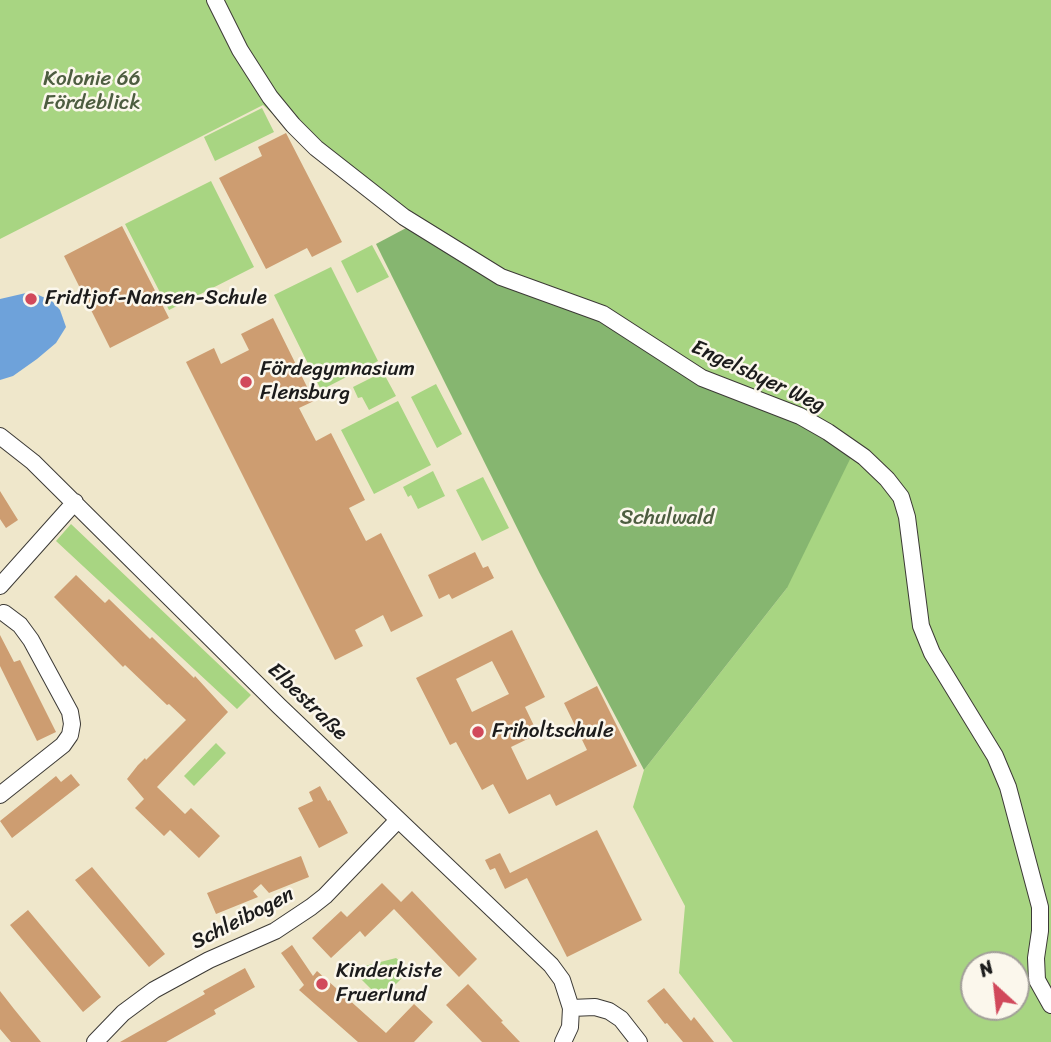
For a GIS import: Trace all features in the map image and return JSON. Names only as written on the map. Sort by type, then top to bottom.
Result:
[{"type":"street","name":"Engelsbyer Weg","points":[[215,0],[240,50],[270,97],[293,125],[316,148],[404,218],[501,277],[603,314],[702,378],[800,416],[855,451],[887,479],[901,497],[907,517],[921,626],[932,653],[995,756],[1008,787],[1040,907],[1037,979],[1051,1005]]},
{"type":"street","name":"Elbestraße","points":[[0,436],[33,462],[75,502],[279,706],[551,965],[562,980],[571,1008]]},
{"type":"street","points":[[0,586],[75,502]]},
{"type":"street","points":[[0,795],[63,745],[70,735],[72,724],[70,712],[31,640],[20,625],[4,613]]},
{"type":"street","name":"Schleibogen","points":[[95,1042],[123,1013],[154,990],[209,960],[288,924],[311,908],[398,820]]},
{"type":"street","points":[[564,1042],[570,1027],[571,1008],[596,1007],[621,1019],[639,1042]]},
{"type":"green space","name":"Kolonie 66 Fördeblick","points":[[0,0],[1051,0],[1051,1042],[733,1042],[679,973],[685,906],[633,807],[644,770],[787,588],[532,295],[311,150],[263,105],[0,239]]},
{"type":"green space","points":[[262,108],[274,132],[215,161],[204,137]]},
{"type":"green space","points":[[211,181],[254,267],[169,310],[125,224]]},
{"type":"green space","name":"Schulwald","points":[[408,227],[797,419],[853,453],[787,588],[644,770],[539,572],[376,244]]},
{"type":"green space","points":[[372,245],[389,277],[357,293],[341,261]]},
{"type":"green space","points":[[331,267],[378,361],[321,390],[274,295]]},
{"type":"green space","points":[[383,372],[396,396],[369,410],[362,397],[358,398],[353,387]]},
{"type":"green space","points":[[436,384],[462,434],[437,448],[411,397]]},
{"type":"green space","points":[[398,401],[431,465],[374,494],[341,430]]},
{"type":"green space","points":[[433,471],[445,496],[418,509],[411,495],[408,497],[403,487]]},
{"type":"green space","points":[[483,477],[509,528],[482,541],[456,490]]},
{"type":"green space","points":[[71,524],[251,695],[237,709],[56,541]]},
{"type":"green space","points":[[216,743],[226,753],[194,786],[184,776]]},
{"type":"green space","points":[[396,958],[405,965],[403,977],[381,999],[353,971],[357,968]]},
{"type":"water","points":[[34,293],[52,301],[60,310],[66,327],[56,343],[37,359],[13,376],[0,380],[0,299]]},
{"type":"building","points":[[286,133],[342,242],[312,257],[307,248],[266,269],[219,178],[262,156],[258,147]]},
{"type":"building","points":[[122,226],[169,318],[110,348],[64,256]]},
{"type":"building","points":[[273,318],[314,401],[299,408],[316,441],[331,433],[365,500],[349,508],[366,541],[381,533],[423,616],[391,632],[383,615],[355,630],[363,646],[335,660],[186,362],[214,348],[221,364],[249,350],[241,334]]},
{"type":"building","points":[[0,491],[18,520],[6,528],[0,519]]},
{"type":"building","points":[[475,552],[483,568],[488,566],[494,578],[452,599],[449,594],[439,599],[428,575]]},
{"type":"building","points":[[76,575],[105,603],[109,599],[150,639],[152,637],[194,678],[195,676],[228,712],[157,787],[185,814],[191,808],[220,836],[199,858],[170,830],[164,836],[135,808],[144,799],[127,779],[145,758],[146,760],[186,720],[125,665],[123,667],[54,597]]},
{"type":"building","points":[[512,630],[545,697],[525,707],[538,734],[511,747],[527,780],[587,750],[564,703],[597,686],[637,766],[556,806],[550,794],[509,814],[493,784],[482,790],[456,742],[450,745],[416,678]],"holes":[[[492,661],[509,694],[472,712],[456,679]]]},
{"type":"building","points":[[0,635],[14,662],[20,660],[56,732],[37,741],[0,666]]},
{"type":"building","points":[[71,774],[80,785],[12,838],[0,821],[56,776],[61,782]]},
{"type":"building","points":[[320,786],[348,833],[319,848],[298,808],[313,801],[309,792]]},
{"type":"building","points":[[597,830],[642,920],[567,957],[527,878],[505,889],[495,868],[490,870],[485,860],[500,853],[510,873]]},
{"type":"building","points":[[301,856],[309,877],[269,893],[261,884],[253,891],[258,897],[216,914],[207,893]]},
{"type":"building","points":[[92,867],[165,954],[149,967],[75,880]]},
{"type":"building","points":[[382,883],[401,902],[412,891],[477,959],[459,977],[394,909],[365,937],[360,931],[331,958],[312,938],[341,911],[347,917]]},
{"type":"building","points":[[28,910],[101,997],[83,1012],[10,925]]},
{"type":"building","points":[[292,945],[313,976],[317,971],[386,1033],[414,1004],[433,1022],[414,1042],[358,1042],[299,990],[304,985],[281,953]]},
{"type":"building","points":[[245,968],[255,987],[214,1010],[216,1014],[166,1042],[120,1042],[205,994],[203,991]]},
{"type":"building","points":[[468,984],[520,1042],[482,1042],[446,1005]]},
{"type":"building","points":[[664,988],[691,1021],[694,1017],[714,1042],[683,1042],[667,1023],[665,1024],[647,1001]]},
{"type":"building","points":[[0,991],[41,1042],[11,1042],[0,1029]]},
{"type":"place","name":"Fridtjof-Nansen-Schule","points":[[31,299]]},
{"type":"place","name":"Fördegymnasium Flensburg","points":[[246,382]]},
{"type":"place","name":"Friholtschule","points":[[478,732]]},
{"type":"place","name":"Kinderkiste Fruerlund","points":[[322,984]]}]
